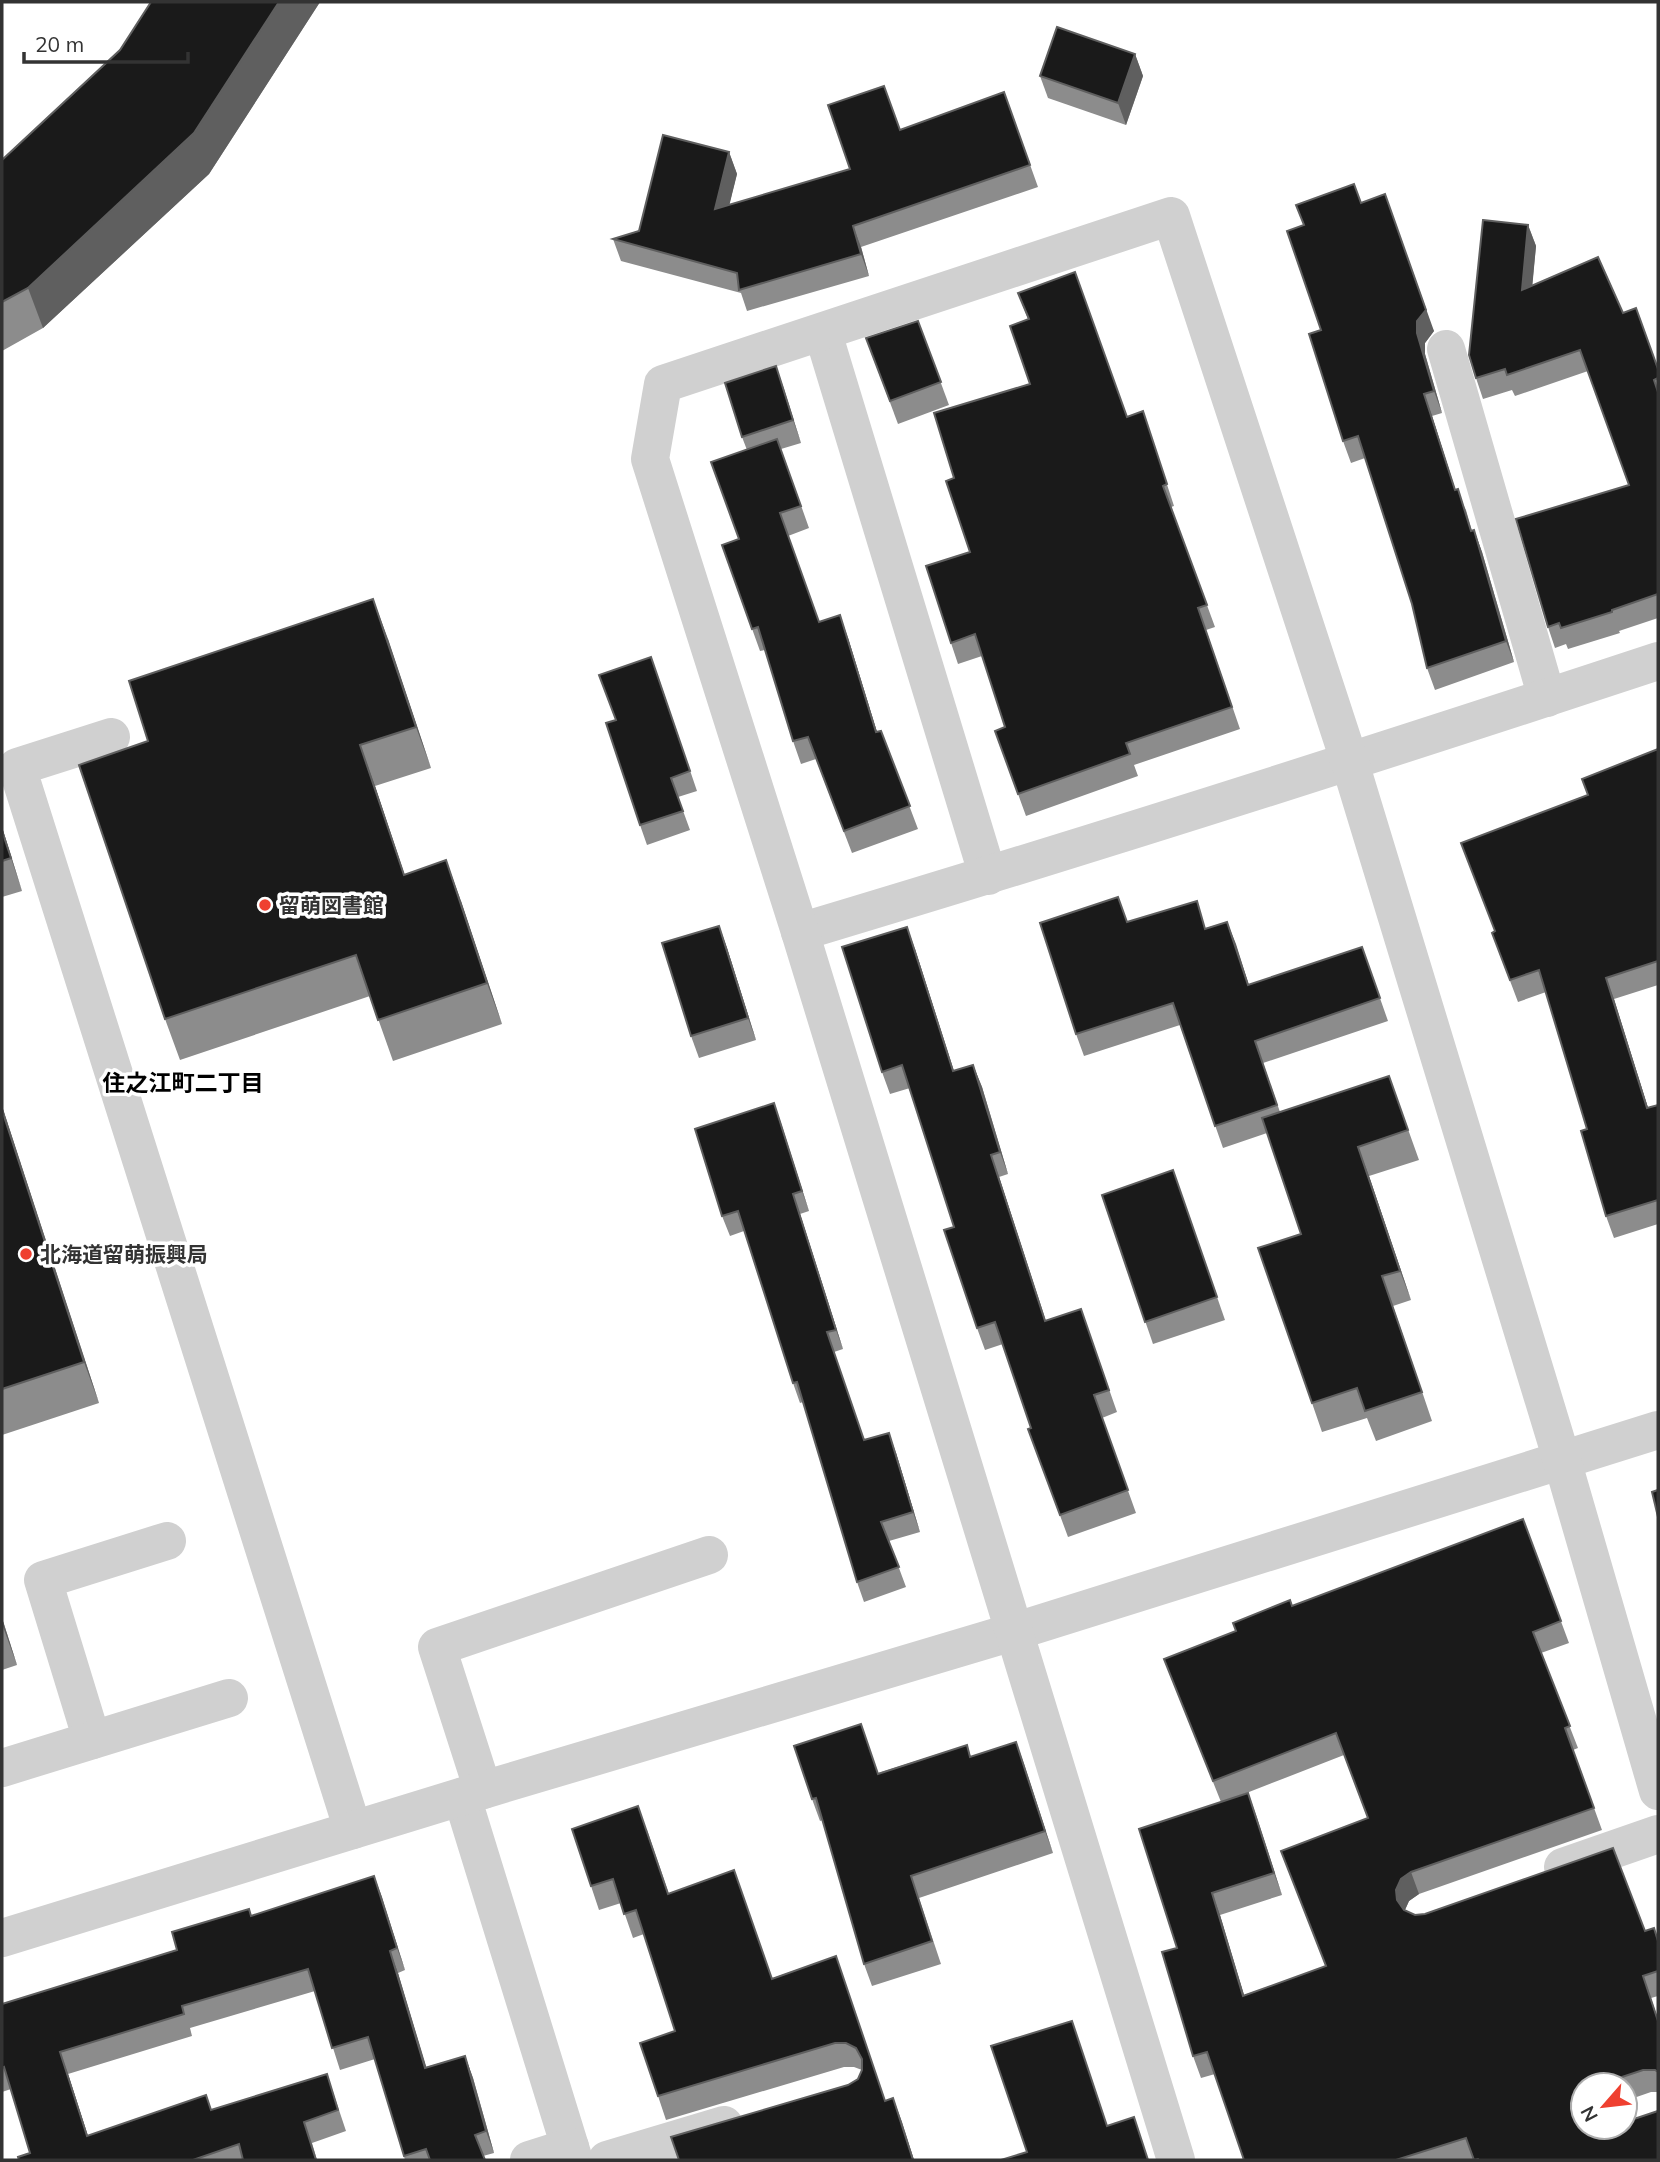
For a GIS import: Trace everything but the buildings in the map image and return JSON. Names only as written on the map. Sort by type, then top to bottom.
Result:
[{"type":"street","points":[[1176,2160],[800,932],[650,459],[663,384],[1171,216],[1350,762],[1562,1460],[1658,1791]]},
{"type":"street","points":[[822,333],[988,876]]},
{"type":"street","points":[[1446,349],[1547,698]]},
{"type":"street","points":[[800,932],[1350,762],[1658,661]]},
{"type":"street","points":[[111,737],[17,767],[353,1830]]},
{"type":"street","points":[[2,1938],[472,1793],[1013,1632],[1658,1430]]},
{"type":"street","points":[[92,1740],[43,1580],[167,1541]]},
{"type":"street","points":[[529,2160],[572,2154],[472,1793],[437,1647],[709,1555]]},
{"type":"street","points":[[2,1768],[229,1698]]},
{"type":"street","points":[[1529,1879],[1658,1834]]},
{"type":"street","points":[[607,2160],[761,2115]]},
{"type":"place","name":"留萌図書館","points":[[265,905]]},
{"type":"place","name":"北海道留萌振興局","points":[[26,1254]]},
{"type":"district","name":"住之江町二丁目","points":[[183,1082]]}]
